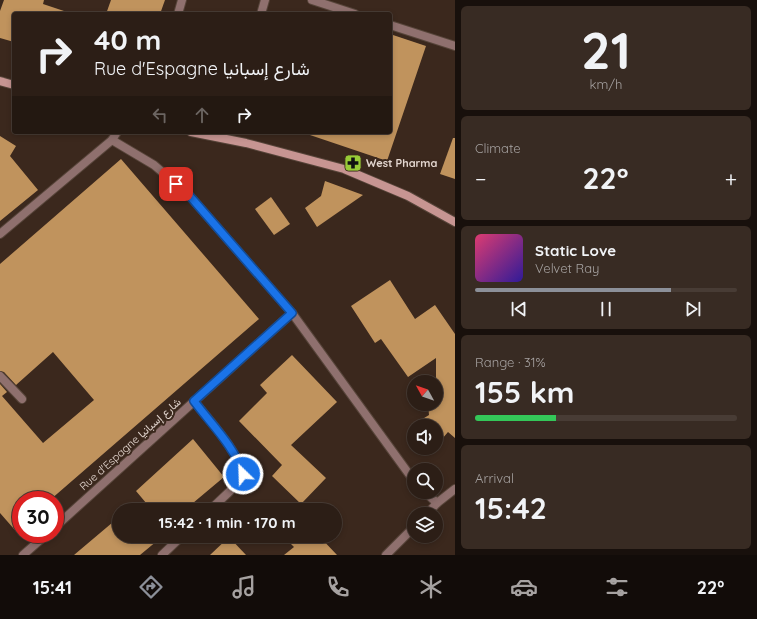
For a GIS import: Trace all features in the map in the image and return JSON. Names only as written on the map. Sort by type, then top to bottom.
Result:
[{"type":"street","points":[[179,12],[182,0]]},
{"type":"street","points":[[262,12],[265,0]]},
{"type":"street","points":[[312,0],[349,12]]},
{"type":"street","points":[[392,26],[455,46]]},
{"type":"street","points":[[0,81],[12,84]]},
{"type":"street","points":[[0,234],[112,140],[116,134]]},
{"type":"street","points":[[212,134],[223,135],[344,169],[408,196],[455,222]]},
{"type":"street","points":[[112,140],[154,165],[188,194],[292,313],[407,471]]},
{"type":"street","name":"Rue d'Espagne شارع إسبانيا","points":[[64,518],[292,313]]},
{"type":"street","points":[[0,376],[22,399]]},
{"type":"street","points":[[194,401],[226,442],[240,465],[243,474],[230,491],[217,503]]},
{"type":"street","points":[[433,507],[455,489]]},
{"type":"street","points":[[432,499],[437,503]]},
{"type":"street","points":[[386,555],[407,534]]},
{"type":"street","points":[[23,555],[37,543]]},
{"type":"street","points":[[162,555],[175,543]]},
{"type":"building","points":[[4,0],[44,0],[43,4],[67,12],[12,12],[12,41],[0,38],[0,11]]},
{"type":"building","points":[[111,0],[165,0],[161,12],[107,12]]},
{"type":"building","points":[[392,35],[426,46],[387,161],[307,134],[392,134]]},
{"type":"building","points":[[0,136],[16,146],[10,156],[38,190],[0,221]]},
{"type":"building","points":[[453,138],[455,138],[455,179],[440,174]]},
{"type":"building","points":[[121,159],[259,319],[60,491],[12,491],[12,527],[0,513],[0,384],[7,392],[2,396],[43,443],[94,400],[53,352],[16,385],[4,372],[0,371],[0,264]]},
{"type":"building","points":[[325,181],[363,195],[317,227],[305,208],[321,196]]},
{"type":"building","points":[[271,197],[290,224],[274,235],[255,209]]},
{"type":"building","points":[[390,280],[415,319],[435,305],[455,334],[455,438],[448,432],[443,438],[443,419],[422,419],[429,415],[429,411],[443,411],[443,375],[436,375],[436,358],[411,375],[407,376],[381,339],[375,343],[351,306]]},
{"type":"building","points":[[292,355],[337,402],[291,445],[326,478],[302,503],[300,503],[272,476],[282,465],[239,421],[267,393],[260,385]]},
{"type":"building","points":[[193,439],[224,477],[193,503],[146,503],[136,491]]},
{"type":"building","points":[[112,523],[112,543],[155,543],[140,555],[74,555]]},
{"type":"building","points":[[223,543],[235,543],[246,555],[210,555]]},
{"type":"building","points":[[290,543],[326,543],[337,555],[284,555],[294,547]]},
{"type":"place","name":"West Pharma","points":[[353,163]]},
{"type":"route","points":[[176,184],[188,194],[292,313],[194,401],[226,442],[240,465],[243,474]]}]
